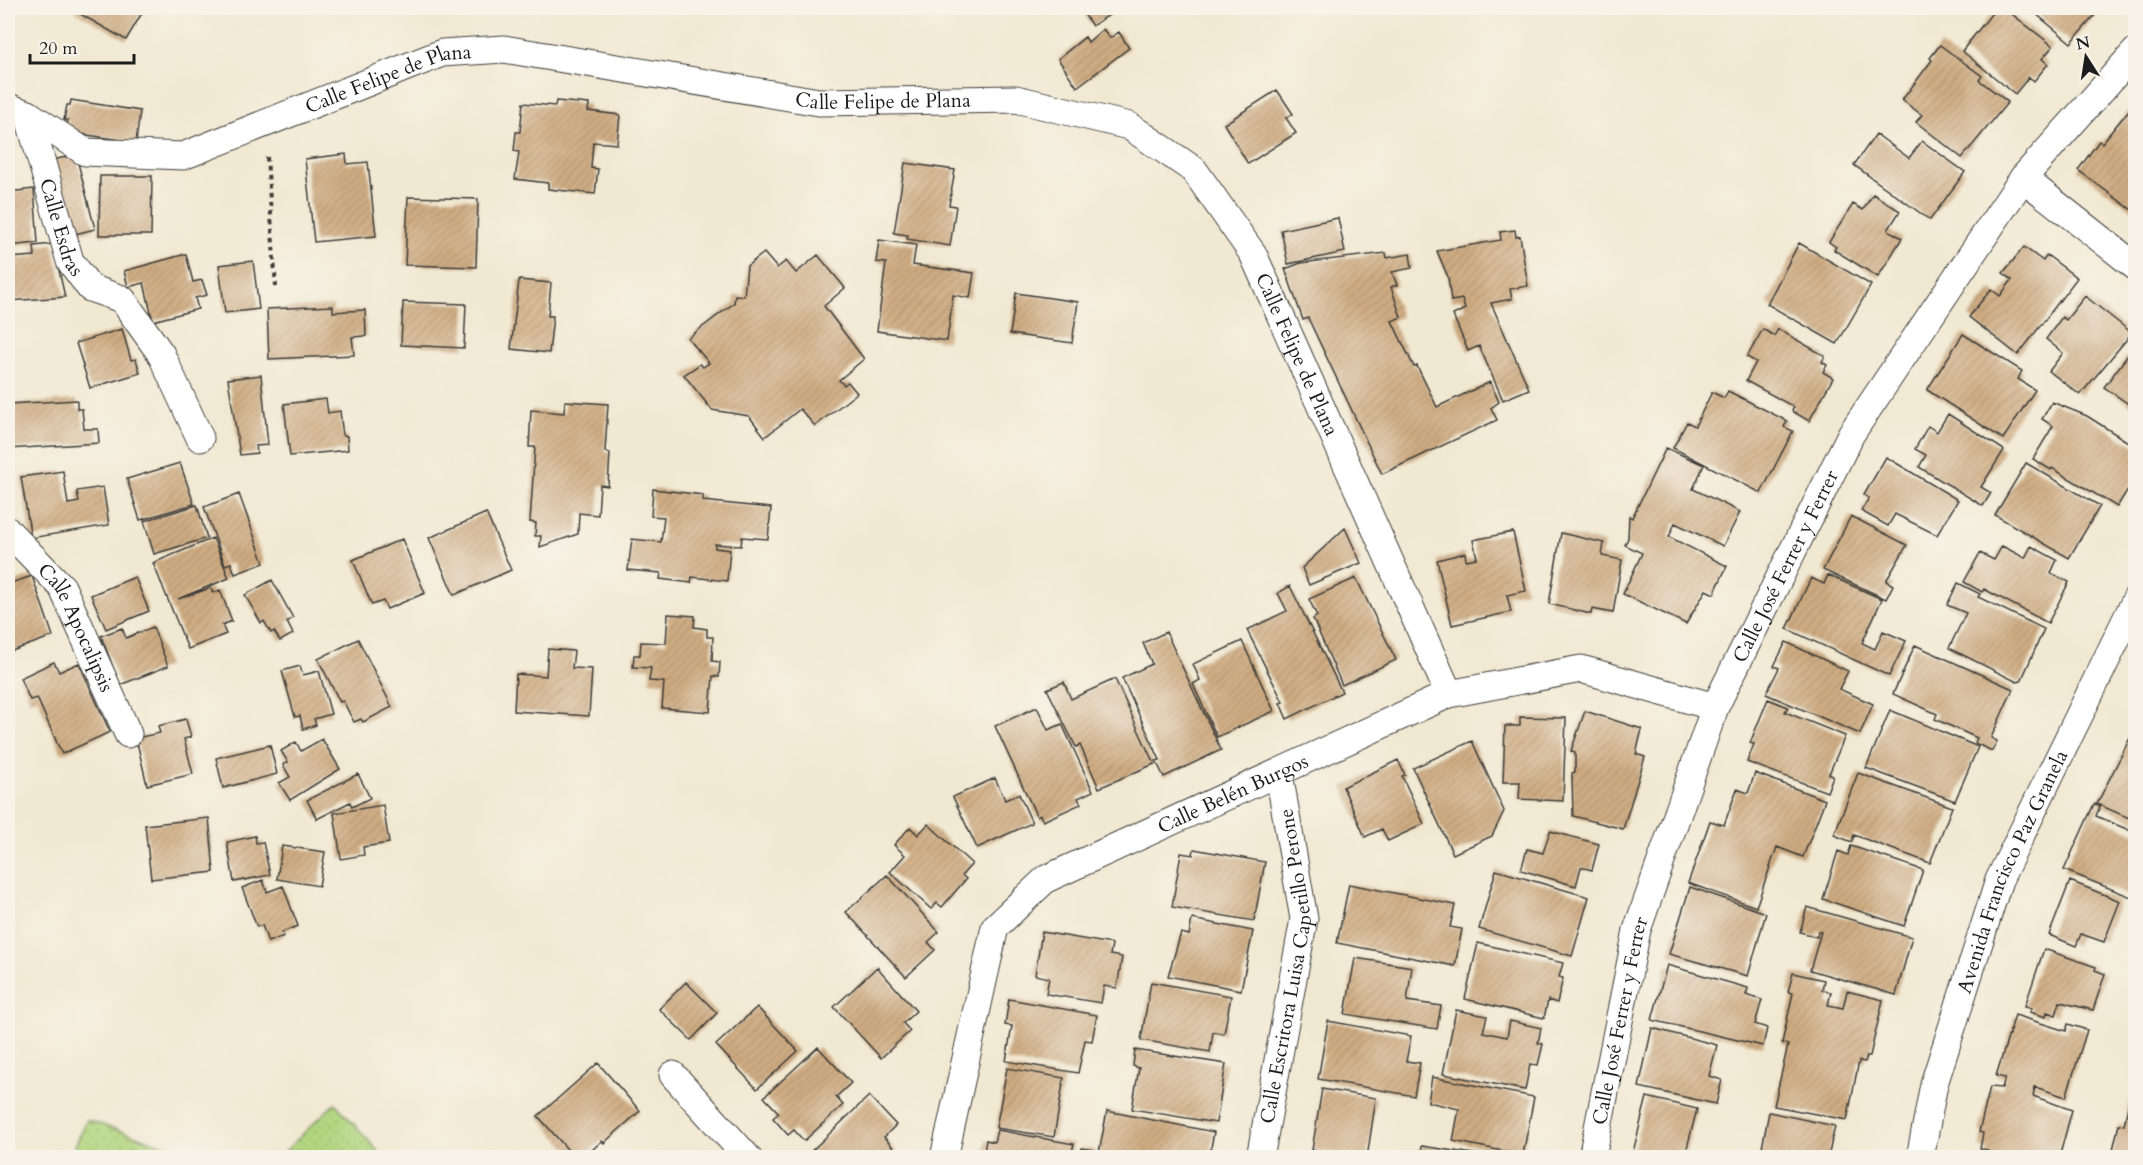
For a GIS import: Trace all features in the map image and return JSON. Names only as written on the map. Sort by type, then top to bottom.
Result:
[{"type":"street","name":"Calle Felipe de Plana","points":[[18,110],[85,152],[183,156],[442,53],[504,49],[819,102],[1016,99],[1129,126],[1194,170],[1253,254],[1449,694]]},
{"type":"street","name":"Calle José Ferrer y Ferrer","points":[[1592,1158],[1637,930],[1715,707],[1851,434],[2023,178],[2136,51]]},
{"type":"street","name":"Calle Esdras","points":[[18,110],[70,261],[90,288],[122,298],[161,354],[200,438]]},
{"type":"street","points":[[2023,178],[2136,267]]},
{"type":"street","name":"Calle Apocalipsis","points":[[8,531],[62,587],[128,734]]},
{"type":"street","name":"Avenida Francisco Paz Granela","points":[[1920,1158],[1934,1084],[1999,880],[2136,598]]},
{"type":"street","name":"Calle Belén Burgos","points":[[944,1158],[995,927],[1046,879],[1449,694],[1581,669],[1715,707]]},
{"type":"street","name":"Calle Escritora Luisa Capetillo Perone","points":[[1260,1158],[1304,919],[1279,774]]},
{"type":"street","points":[[673,1075],[748,1158]]},
{"type":"path","points":[[265,123],[276,288]]},
{"type":"green space","points":[[335,1103],[383,1157],[279,1157]]},
{"type":"green space","points":[[87,1120],[201,1157],[70,1157]]},
{"type":"building","points":[[77,8],[145,8],[126,40],[75,11]]},
{"type":"building","points":[[1080,8],[1120,8],[1092,26]]},
{"type":"building","points":[[1996,8],[2004,8],[2053,46],[2042,59],[2048,64],[2034,81],[2029,77],[2015,94],[1962,51]]},
{"type":"building","points":[[2029,8],[2101,8],[2071,43]]},
{"type":"building","points":[[1103,29],[1110,38],[1119,32],[1129,48],[1077,87],[1058,59],[1085,37],[1088,42]]},
{"type":"building","points":[[1940,45],[1982,76],[1979,80],[2008,102],[1962,158],[1916,122],[1922,115],[1902,100],[1932,60],[1930,58]]},
{"type":"building","points":[[1277,90],[1293,114],[1286,118],[1296,133],[1248,164],[1224,124]]},
{"type":"building","points":[[71,100],[140,111],[136,142],[66,132],[68,120],[64,120],[67,105],[70,105]]},
{"type":"building","points":[[556,101],[589,104],[588,111],[620,115],[617,144],[593,142],[591,168],[598,169],[595,194],[548,189],[548,183],[515,179],[519,152],[514,151],[516,132],[520,132],[523,103],[555,106]]},
{"type":"building","points":[[2134,104],[2136,105],[2136,213],[2078,170],[2099,141],[2102,143]]},
{"type":"building","points":[[1876,134],[1909,158],[1922,141],[1965,172],[1930,220],[1854,165]]},
{"type":"building","points":[[346,154],[347,164],[368,162],[376,236],[314,242],[305,159]]},
{"type":"building","points":[[76,155],[95,229],[71,235],[52,160]]},
{"type":"building","points":[[905,163],[955,170],[949,205],[956,206],[950,246],[907,239],[908,235],[894,233]]},
{"type":"building","points":[[100,176],[152,176],[151,235],[99,235]]},
{"type":"building","points":[[34,189],[38,243],[8,246],[8,192]]},
{"type":"building","points":[[1873,194],[1900,211],[1888,230],[1902,238],[1878,277],[1834,250],[1836,247],[1829,242],[1853,204],[1863,210]]},
{"type":"building","points":[[408,197],[478,199],[476,267],[405,265]]},
{"type":"building","points":[[1338,218],[1345,252],[1288,264],[1281,230]]},
{"type":"building","points":[[1515,230],[1516,237],[1520,236],[1528,286],[1510,289],[1512,299],[1491,303],[1529,389],[1503,400],[1479,346],[1468,351],[1453,315],[1465,309],[1462,299],[1451,301],[1448,277],[1437,251],[1501,240],[1500,232]]},
{"type":"building","points":[[879,240],[916,245],[913,265],[974,273],[970,298],[953,295],[947,341],[877,331],[886,263],[876,262]]},
{"type":"building","points":[[1799,243],[1871,285],[1837,344],[1767,304]]},
{"type":"building","points":[[53,244],[65,297],[8,301],[8,258],[35,256],[34,246]]},
{"type":"building","points":[[2024,247],[2043,261],[2047,255],[2077,278],[2018,355],[1969,317],[1991,289],[2000,296],[2012,280],[2003,273]]},
{"type":"building","points":[[764,253],[777,268],[786,261],[796,273],[818,255],[845,288],[824,306],[864,359],[839,380],[844,385],[848,382],[857,393],[815,426],[800,409],[765,437],[749,416],[712,410],[684,375],[700,364],[703,367],[709,363],[688,338],[734,303],[735,295],[744,296],[747,266]]},
{"type":"building","points":[[1386,253],[1387,258],[1410,254],[1412,268],[1392,272],[1397,285],[1391,287],[1401,317],[1392,321],[1414,367],[1417,366],[1437,407],[1490,382],[1499,402],[1491,408],[1497,420],[1382,474],[1308,318],[1303,320],[1285,269],[1301,263]]},
{"type":"building","points":[[186,254],[193,282],[202,280],[207,295],[195,298],[198,309],[153,321],[144,283],[128,287],[124,271]]},
{"type":"building","points":[[253,261],[259,309],[225,313],[219,265]]},
{"type":"building","points":[[519,280],[551,283],[548,316],[553,316],[549,353],[511,349]]},
{"type":"building","points":[[1016,293],[1078,302],[1072,343],[1010,334]]},
{"type":"building","points":[[2085,296],[2132,333],[2080,395],[2049,371],[2063,353],[2046,339],[2062,317],[2066,320]]},
{"type":"building","points":[[403,302],[466,304],[464,348],[401,345]]},
{"type":"building","points":[[333,306],[333,312],[365,310],[366,336],[352,337],[354,355],[269,359],[267,309]]},
{"type":"building","points":[[122,329],[131,360],[136,359],[140,373],[90,388],[76,343]]},
{"type":"building","points":[[1763,329],[1774,336],[1778,329],[1825,356],[1822,362],[1827,365],[1823,372],[1833,378],[1809,421],[1792,411],[1794,407],[1746,381],[1756,362],[1747,357]]},
{"type":"building","points":[[1963,334],[2022,371],[2018,379],[2035,390],[2003,439],[1927,390]]},
{"type":"building","points":[[2134,347],[2136,348],[2136,409],[2104,387]]},
{"type":"building","points":[[261,375],[268,445],[256,446],[257,453],[240,455],[228,379]]},
{"type":"building","points":[[1728,391],[1787,421],[1784,427],[1793,431],[1761,493],[1673,448],[1687,422],[1695,426],[1712,392],[1724,398]]},
{"type":"building","points":[[326,399],[328,413],[340,411],[343,436],[347,436],[348,450],[290,456],[284,404]]},
{"type":"building","points":[[77,400],[77,409],[82,409],[84,429],[98,429],[99,443],[8,449],[8,404]]},
{"type":"building","points":[[565,401],[608,404],[605,452],[610,453],[608,486],[600,485],[598,515],[579,513],[578,534],[540,547],[541,536],[535,536],[536,523],[530,522],[535,447],[529,447],[531,410],[564,413]]},
{"type":"building","points":[[2052,402],[2087,416],[2136,447],[2136,476],[2117,507],[2033,459],[2053,426],[2042,419]]},
{"type":"building","points":[[1948,414],[2004,450],[1981,487],[1991,493],[1983,506],[1919,467],[1926,455],[1915,449],[1928,426],[1937,432]]},
{"type":"building","points":[[1666,448],[1704,465],[1693,489],[1740,512],[1723,546],[1675,523],[1669,537],[1727,566],[1714,594],[1706,590],[1686,624],[1623,594],[1642,553],[1625,545],[1628,538],[1629,516],[1632,518]]},
{"type":"building","points":[[1886,457],[1958,500],[1937,535],[1895,514],[1888,526],[1861,511],[1869,498],[1864,495]]},
{"type":"building","points":[[180,463],[194,504],[140,520],[127,479]]},
{"type":"building","points":[[2026,463],[2100,506],[2069,558],[1995,515]]},
{"type":"building","points":[[63,471],[68,504],[79,502],[77,491],[103,487],[109,525],[31,538],[21,477]]},
{"type":"building","points":[[653,489],[703,495],[703,501],[771,508],[768,539],[742,537],[741,546],[715,544],[715,548],[730,550],[727,581],[692,577],[691,583],[660,579],[661,573],[628,570],[632,539],[661,542],[664,517],[651,516]]},
{"type":"building","points":[[239,494],[264,563],[235,574],[231,563],[225,565],[204,507]]},
{"type":"building","points":[[197,505],[207,538],[154,554],[144,521]]},
{"type":"building","points":[[486,513],[511,570],[454,595],[429,538]]},
{"type":"building","points":[[1851,516],[1907,545],[1886,581],[1893,585],[1886,599],[1823,570]]},
{"type":"building","points":[[1345,528],[1361,563],[1309,585],[1302,568]]},
{"type":"building","points":[[1513,532],[1526,591],[1507,595],[1511,612],[1452,625],[1437,560],[1465,553],[1466,560],[1477,558],[1473,540]]},
{"type":"building","points":[[1561,533],[1604,543],[1602,556],[1622,560],[1613,613],[1592,609],[1591,614],[1549,604]]},
{"type":"building","points":[[213,538],[229,578],[178,599],[211,588],[213,593],[220,590],[232,621],[222,625],[226,634],[188,649],[153,563]]},
{"type":"building","points":[[402,539],[425,593],[387,609],[383,601],[372,605],[353,560]]},
{"type":"building","points":[[2002,546],[2025,558],[2031,546],[2057,560],[2051,573],[2069,582],[2048,623],[1984,589],[1982,592],[1964,582],[1980,553],[1994,560]]},
{"type":"building","points":[[1828,575],[1882,599],[1862,643],[1875,649],[1883,631],[1906,641],[1889,676],[1787,629],[1811,578],[1824,584]]},
{"type":"building","points":[[32,576],[53,636],[12,651],[8,637],[8,584]]},
{"type":"building","points":[[135,577],[149,611],[106,629],[91,595]]},
{"type":"building","points":[[1356,578],[1396,660],[1342,685],[1313,619],[1317,616],[1309,599]]},
{"type":"building","points":[[272,580],[293,618],[287,622],[293,634],[280,641],[274,631],[271,633],[264,621],[261,623],[245,595]]},
{"type":"building","points":[[1958,583],[1980,594],[1978,597],[2044,629],[2021,681],[2017,682],[1949,648],[1966,613],[1947,605]]},
{"type":"building","points":[[1290,586],[1342,692],[1287,719],[1280,703],[1283,702],[1247,630],[1287,611],[1278,593]]},
{"type":"building","points":[[668,614],[695,616],[694,627],[707,629],[707,637],[713,637],[712,661],[720,662],[719,677],[713,676],[710,712],[662,708],[664,682],[649,681],[651,668],[633,667],[634,655],[640,655],[641,642],[666,643]]},
{"type":"building","points":[[153,627],[168,666],[120,685],[101,636],[122,628],[126,638]]},
{"type":"building","points":[[1166,632],[1221,750],[1164,777],[1156,761],[1160,760],[1122,678],[1152,664],[1143,643]]},
{"type":"building","points":[[358,639],[392,707],[363,722],[361,719],[354,722],[343,701],[340,702],[318,659]]},
{"type":"building","points":[[1242,641],[1274,711],[1217,737],[1193,684],[1200,680],[1193,664]]},
{"type":"building","points":[[1786,642],[1848,671],[1839,689],[1873,704],[1860,734],[1766,694],[1779,668],[1774,666]]},
{"type":"building","points":[[1915,645],[2013,689],[1991,738],[1997,741],[1992,751],[1975,743],[1977,738],[1935,719],[1937,714],[1893,694]]},
{"type":"building","points":[[548,649],[574,651],[572,668],[592,669],[589,716],[514,711],[516,674],[546,676]]},
{"type":"building","points":[[54,662],[59,672],[79,663],[110,732],[62,754],[37,698],[30,700],[20,678]]},
{"type":"building","points":[[300,666],[303,675],[319,671],[331,714],[314,719],[316,725],[303,729],[300,716],[295,717],[282,671]]},
{"type":"building","points":[[1115,679],[1154,764],[1099,788],[1080,745],[1076,747],[1047,689],[1064,682],[1071,699]]},
{"type":"building","points":[[1768,699],[1788,707],[1785,712],[1845,736],[1829,774],[1833,776],[1827,792],[1747,762],[1754,744],[1750,743]]},
{"type":"building","points":[[1037,707],[1048,730],[1062,724],[1093,791],[1078,798],[1081,804],[1043,821],[1040,815],[1037,817],[995,726]]},
{"type":"building","points":[[1890,710],[1978,747],[1955,801],[1866,768]]},
{"type":"building","points":[[1585,711],[1642,729],[1636,754],[1645,757],[1623,829],[1573,816],[1572,773],[1575,772],[1575,753],[1571,751]]},
{"type":"building","points":[[1520,717],[1566,718],[1563,801],[1519,799],[1520,782],[1503,782],[1505,726],[1520,726]]},
{"type":"building","points":[[186,719],[191,737],[184,739],[193,774],[147,785],[136,738],[160,733],[158,726]]},
{"type":"building","points":[[2136,726],[2136,821],[2097,804]]},
{"type":"building","points":[[322,739],[340,769],[290,800],[279,783],[290,777],[283,765],[288,762],[281,751],[296,742],[301,751]]},
{"type":"building","points":[[1472,741],[1504,811],[1492,836],[1453,854],[1413,768]]},
{"type":"building","points":[[270,745],[277,774],[223,788],[216,758]]},
{"type":"building","points":[[1398,760],[1405,775],[1402,776],[1424,824],[1388,841],[1382,829],[1365,837],[1343,787]]},
{"type":"building","points":[[1755,773],[1825,800],[1803,857],[1777,847],[1756,907],[1688,883],[1710,821],[1724,825],[1737,789],[1748,793]]},
{"type":"building","points":[[1858,773],[1952,807],[1930,863],[1854,835],[1852,842],[1834,835]]},
{"type":"building","points":[[358,774],[370,798],[352,807],[350,802],[317,819],[307,800]]},
{"type":"building","points":[[995,778],[1005,800],[1019,794],[1032,823],[977,848],[953,797]]},
{"type":"building","points":[[2094,804],[2100,806],[2096,816],[2136,833],[2136,899],[2064,870]]},
{"type":"building","points":[[383,805],[389,843],[363,847],[364,855],[341,859],[334,813]]},
{"type":"building","points":[[209,818],[214,872],[151,879],[145,825]]},
{"type":"building","points":[[928,824],[972,864],[962,875],[966,879],[942,907],[937,903],[931,909],[890,872],[905,855],[894,845],[910,827],[918,835]]},
{"type":"building","points":[[1550,831],[1599,844],[1592,870],[1581,867],[1576,886],[1521,870],[1527,849],[1543,853]]},
{"type":"building","points":[[255,836],[256,843],[263,842],[270,875],[234,882],[227,842]]},
{"type":"building","points":[[282,846],[325,852],[319,886],[277,879]]},
{"type":"building","points":[[1851,846],[1923,870],[1904,926],[1823,899],[1838,851],[1848,855]]},
{"type":"building","points":[[1194,849],[1265,862],[1254,921],[1172,907],[1181,853],[1193,855]]},
{"type":"building","points":[[1496,870],[1589,897],[1572,956],[1479,929]]},
{"type":"building","points":[[887,875],[939,932],[928,942],[935,950],[906,977],[846,912]]},
{"type":"building","points":[[263,880],[267,892],[283,886],[298,926],[282,932],[284,936],[268,942],[262,925],[257,927],[242,888]]},
{"type":"building","points":[[2070,881],[2120,901],[2104,942],[2081,934],[2076,946],[2049,935]]},
{"type":"building","points":[[1349,884],[1455,905],[1450,927],[1462,929],[1455,966],[1337,943]]},
{"type":"building","points":[[1690,887],[1766,913],[1748,976],[1669,954]]},
{"type":"building","points":[[1807,907],[1912,937],[1896,995],[1810,970],[1821,932],[1818,931],[1817,937],[1800,932]]},
{"type":"building","points":[[1192,919],[1253,931],[1241,990],[1168,976],[1181,933],[1189,935]]},
{"type":"building","points":[[1042,932],[1112,944],[1110,955],[1122,957],[1117,988],[1104,986],[1101,1003],[1046,994],[1049,978],[1035,975]]},
{"type":"building","points":[[1478,943],[1563,963],[1559,977],[1563,978],[1557,1003],[1548,1000],[1544,1018],[1465,999]]},
{"type":"building","points":[[2044,949],[2096,967],[2095,970],[2105,974],[2093,1010],[2060,1002],[2056,1015],[2047,1012],[2046,1017],[2030,1012],[2032,1008],[2025,1006]]},
{"type":"building","points":[[1355,958],[1412,967],[1407,1001],[1441,1006],[1437,1029],[1345,1014]]},
{"type":"building","points":[[1667,965],[1748,988],[1746,995],[1762,1000],[1755,1024],[1767,1028],[1763,1046],[1652,1020]]},
{"type":"building","points":[[877,967],[916,1011],[903,1023],[910,1031],[881,1058],[834,1007]]},
{"type":"building","points":[[1793,973],[1824,980],[1822,990],[1831,992],[1828,1005],[1843,1008],[1847,991],[1883,1000],[1870,1056],[1867,1056],[1865,1062],[1859,1061],[1847,1120],[1774,1106],[1788,1045],[1782,1043],[1793,993],[1788,992]]},
{"type":"building","points":[[686,982],[717,1013],[691,1040],[659,1009]]},
{"type":"building","points":[[1151,982],[1231,996],[1224,1034],[1213,1032],[1210,1052],[1141,1040]]},
{"type":"building","points":[[1009,999],[1097,1015],[1092,1041],[1085,1040],[1078,1073],[1006,1061],[1012,1026],[1005,1025]]},
{"type":"building","points":[[757,1007],[798,1051],[757,1089],[716,1045]]},
{"type":"building","points":[[1456,1010],[1487,1016],[1483,1032],[1507,1037],[1510,1021],[1541,1028],[1538,1043],[1543,1044],[1538,1065],[1530,1064],[1525,1090],[1443,1074]]},
{"type":"building","points":[[2015,1015],[2066,1031],[2068,1024],[2087,1030],[2066,1097],[2035,1087],[2033,1096],[2072,1110],[2059,1158],[1986,1158],[1988,1150],[1980,1149],[1983,1133],[1979,1132],[1990,1087],[2002,1088],[2005,1078],[1996,1076]]},
{"type":"building","points":[[1328,1021],[1411,1036],[1406,1061],[1420,1063],[1414,1096],[1318,1079]]},
{"type":"building","points":[[1652,1028],[1717,1045],[1709,1076],[1722,1080],[1716,1104],[1639,1087]]},
{"type":"building","points":[[818,1047],[851,1083],[836,1097],[843,1105],[804,1141],[794,1130],[788,1135],[773,1118],[779,1113],[764,1097]]},
{"type":"building","points":[[1135,1050],[1226,1064],[1216,1123],[1132,1109],[1139,1068],[1133,1066]]},
{"type":"building","points":[[598,1063],[640,1111],[604,1143],[602,1141],[583,1158],[575,1158],[538,1116]]},
{"type":"building","points":[[1007,1068],[1064,1078],[1054,1137],[996,1128]]},
{"type":"building","points":[[1432,1077],[1534,1097],[1523,1155],[1453,1141],[1459,1109],[1428,1102]]},
{"type":"building","points":[[1322,1089],[1376,1098],[1367,1158],[1312,1150]]},
{"type":"building","points":[[869,1096],[896,1125],[884,1137],[896,1151],[889,1158],[804,1158]]},
{"type":"building","points":[[1647,1097],[1697,1109],[1686,1152],[1678,1151],[1676,1158],[1632,1156]]},
{"type":"building","points":[[2130,1098],[2136,1100],[2136,1158],[2111,1158],[2119,1124],[2124,1125]]},
{"type":"building","points":[[1107,1111],[1214,1132],[1209,1158],[1098,1158]]},
{"type":"building","points":[[1769,1112],[1835,1126],[1828,1158],[1760,1158]]},
{"type":"building","points":[[997,1130],[1074,1144],[1071,1155],[1080,1156],[1082,1148],[1095,1150],[1094,1158],[983,1158],[986,1140],[994,1142]]},
{"type":"building","points":[[1422,1146],[1486,1156],[1486,1158],[1420,1158]]}]
